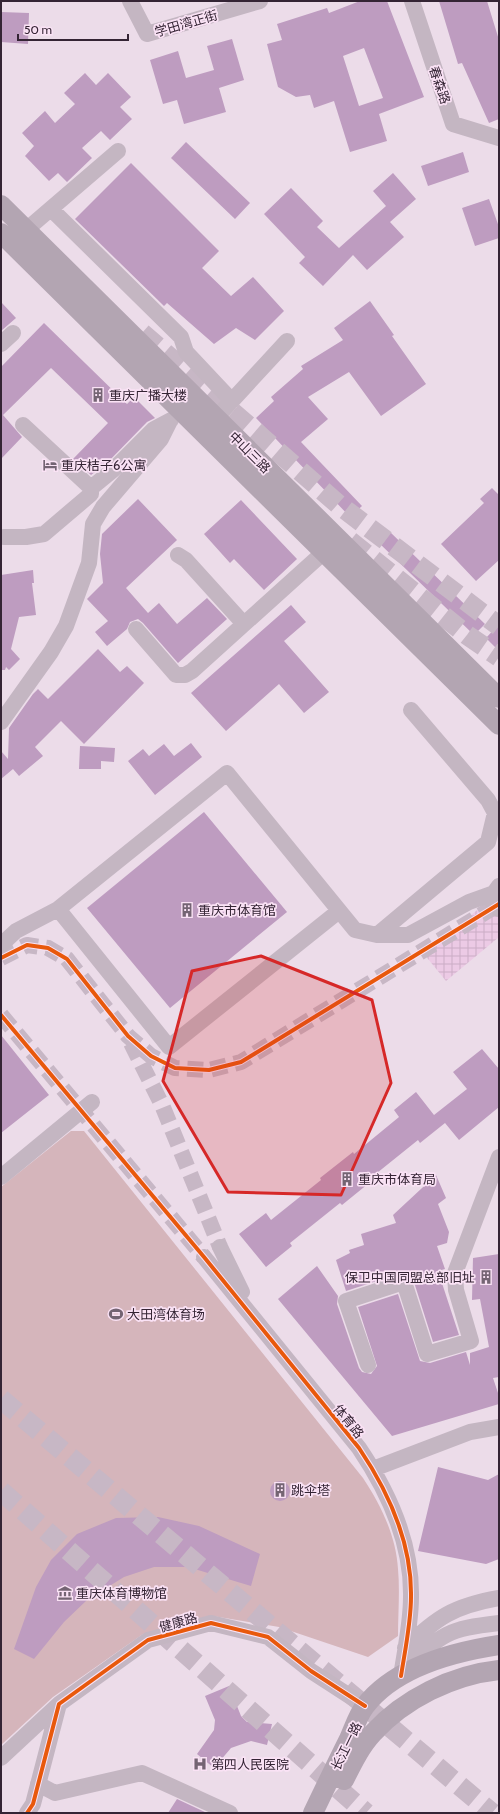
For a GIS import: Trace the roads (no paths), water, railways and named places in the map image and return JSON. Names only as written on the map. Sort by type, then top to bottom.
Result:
[{"type":"main road","name":"中山三路","points":[[1,205],[499,698]]},
{"type":"main road","name":"中山三路","points":[[3,239],[176,416],[324,552],[499,725]]},
{"type":"main road","name":"长江一路","points":[[313,1813],[365,1706],[381,1691],[401,1676],[447,1657],[499,1645]]},
{"type":"main road","name":"长江一路","points":[[328,1813],[356,1757],[372,1734],[391,1716],[414,1700],[436,1688],[462,1678],[499,1670]]},
{"type":"street","name":"学田湾正街","points":[[130,1],[147,34],[260,1]]},
{"type":"street","name":"春森路","points":[[412,1],[453,124],[499,138]]},
{"type":"street","points":[[3,239],[26,230],[118,151]]},
{"type":"street","points":[[51,209],[181,337],[186,352],[232,401]]},
{"type":"street","points":[[216,418],[287,341]]},
{"type":"street","points":[[4,537],[26,537],[44,534],[113,470],[154,429],[176,416]]},
{"type":"street","points":[[1,722],[51,652],[66,626],[89,563],[93,524],[106,504],[161,439],[176,416]]},
{"type":"street","points":[[23,425],[106,504]]},
{"type":"street","points":[[136,629],[176,674],[185,675],[192,671],[324,552]]},
{"type":"street","points":[[178,556],[186,560],[244,624]]},
{"type":"street","points":[[377,935],[488,842],[495,813],[488,800],[411,710]]},
{"type":"street","points":[[1,945],[16,931],[58,909],[228,774],[355,930],[377,935],[408,935],[469,902],[496,890]]},
{"type":"street","points":[[496,890],[493,903],[499,909]]},
{"type":"street","points":[[58,909],[169,1047],[339,911]]},
{"type":"street","points":[[1,1177],[92,1102]]},
{"type":"street","points":[[368,1365],[346,1301],[404,1282],[428,1354],[471,1341],[463,1309],[456,1290],[455,1273],[473,1231],[499,1157]]},
{"type":"street","points":[[220,1247],[234,1279],[266,1333]]},
{"type":"street","name":"体育路","points":[[204,1257],[359,1448],[373,1469],[388,1498],[407,1561],[411,1596],[410,1618],[401,1676]]},
{"type":"street","points":[[373,1469],[470,1432],[499,1428]]},
{"type":"street","points":[[405,1648],[425,1628],[449,1612],[476,1602],[499,1598]]},
{"type":"street","name":"健康路","points":[[59,1704],[148,1640],[212,1623],[268,1637],[311,1671],[365,1706]]},
{"type":"street","points":[[401,1676],[429,1646],[448,1633],[474,1626],[499,1623]]},
{"type":"street","points":[[1,1758],[59,1704]]},
{"type":"street","points":[[27,1813],[33,1804],[59,1704]]},
{"type":"street","points":[[38,1784],[56,1793],[142,1773],[230,1813]]},
{"type":"tunnel","points":[[142,333],[339,505],[499,626]]},
{"type":"tunnel","points":[[350,541],[467,635],[499,657]]},
{"type":"tunnel","points":[[1,958],[27,945],[48,948],[67,959],[128,1036],[151,1056],[175,1068],[209,1070],[241,1062],[499,904]]},
{"type":"tunnel","points":[[1,1015],[204,1257]]},
{"type":"tunnel","points":[[131,1043],[162,1105],[220,1247]]},
{"type":"tunnel","points":[[1,1399],[492,1813]]},
{"type":"tunnel","points":[[1,1491],[366,1813]]},
{"type":"place","name":"重庆广播大楼","points":[[98,395]]},
{"type":"place","name":"重庆桔子6公寓","points":[[50,465]]},
{"type":"place","name":"重庆市体育馆","points":[[187,910]]},
{"type":"place","name":"重庆市体育局","points":[[347,1179]]},
{"type":"place","name":"保卫中国同盟总部旧址","points":[[486,1277]]},
{"type":"place","name":"大田湾体育场","points":[[116,1314]]},
{"type":"place","name":"跳伞塔","points":[[280,1490]]},
{"type":"place","name":"重庆体育博物馆","points":[[65,1593]]},
{"type":"place","name":"第四人民医院","points":[[200,1764]]}]
